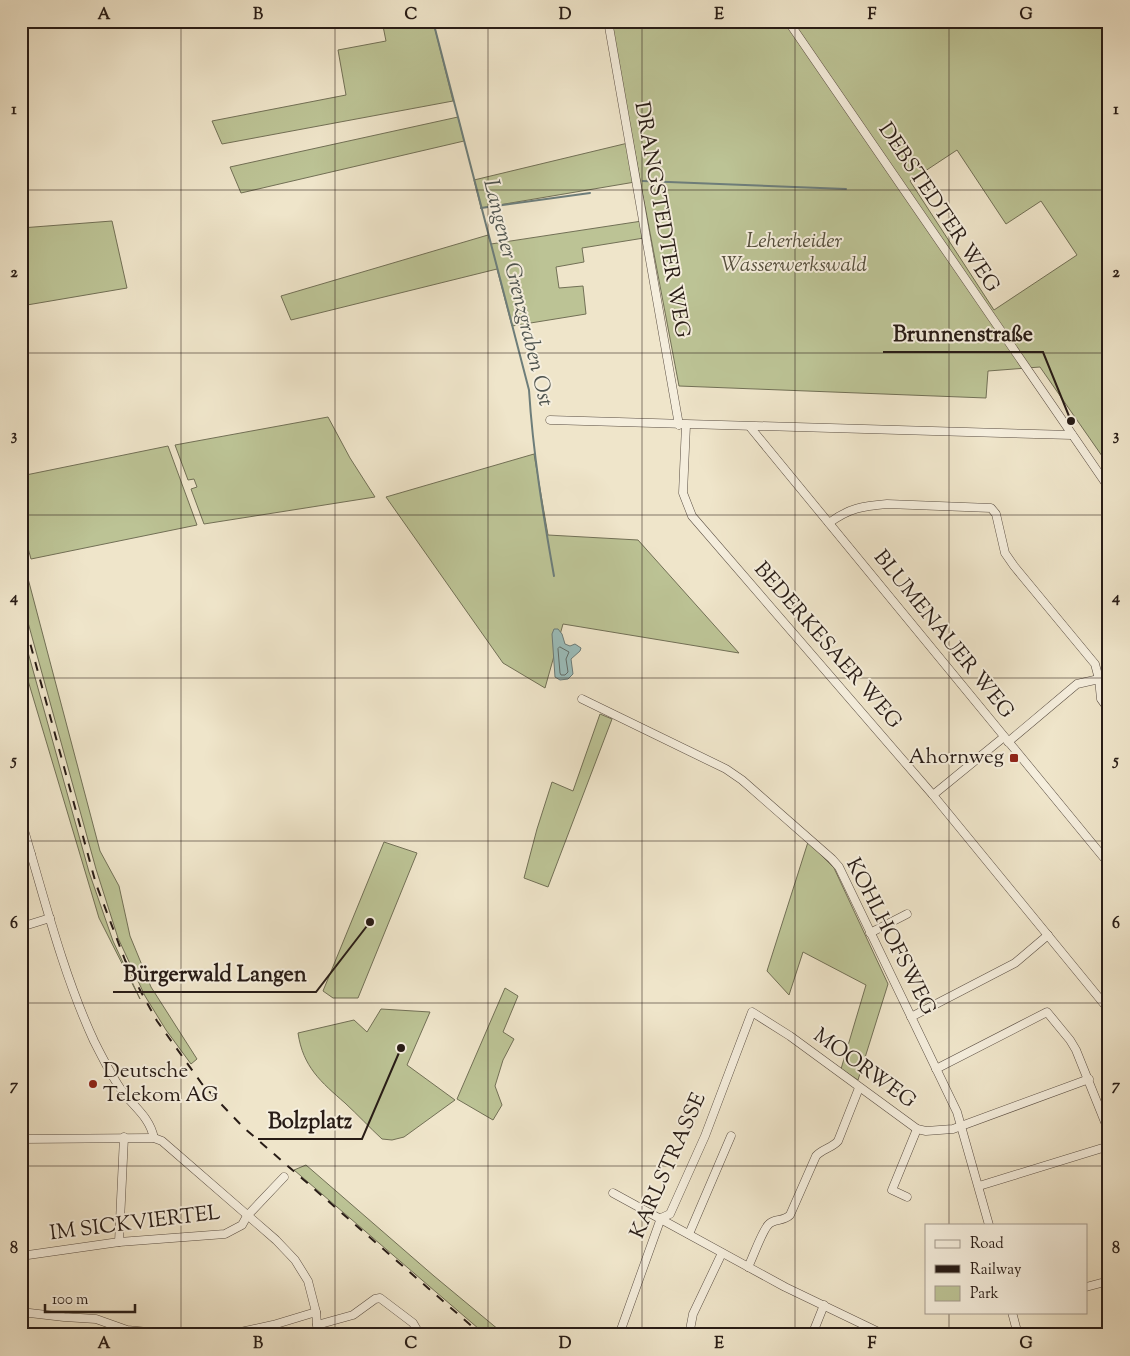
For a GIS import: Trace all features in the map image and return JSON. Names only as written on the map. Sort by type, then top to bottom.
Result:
[{"type":"street","name":"DRANGSTEDTER WEG","points":[[608,21],[682,425]]},
{"type":"street","name":"DEBSTEDTER WEG","points":[[788,21],[1109,488]]},
{"type":"street","points":[[550,420],[1072,436]]},
{"type":"street","name":"BEDERKESAER WEG","points":[[682,425],[683,492],[692,516],[933,796],[1109,1010]]},
{"type":"street","name":"BLUMENAUER WEG","points":[[750,427],[1109,864]]},
{"type":"street","points":[[829,523],[841,514],[855,508],[871,505],[991,508],[996,514],[1005,553],[1095,664],[1101,699],[1109,710]]},
{"type":"street","points":[[933,796],[1077,684],[1099,679],[1109,682]]},
{"type":"street","name":"KOHLHOFSWEG","points":[[582,699],[707,759],[742,780],[832,858],[839,867],[962,1124],[989,1224]]},
{"type":"street","points":[[21,820],[50,918],[82,1015],[120,1089],[151,1125],[154,1138]]},
{"type":"street","points":[[21,858],[31,854]]},
{"type":"street","points":[[870,932],[908,914]]},
{"type":"street","points":[[21,927],[50,918]]},
{"type":"street","points":[[911,1017],[1015,963],[1048,936]]},
{"type":"street","name":"MOORWEG","points":[[752,1012],[790,1036],[917,1129],[926,1131],[953,1128],[1089,1079]]},
{"type":"street","name":"KARLSTRASSE","points":[[619,1335],[661,1218],[670,1214],[685,1184],[752,1012]]},
{"type":"street","points":[[936,1069],[1047,1012],[1070,1040],[1089,1079],[1109,1132]]},
{"type":"street","points":[[748,1267],[767,1225],[773,1221],[786,1219],[790,1215],[816,1156],[834,1146],[838,1141],[859,1088]]},
{"type":"street","points":[[908,1197],[892,1190],[917,1129]]},
{"type":"street","points":[[689,1234],[731,1136]]},
{"type":"street","points":[[119,1242],[124,1137]]},
{"type":"street","points":[[21,1139],[124,1137],[154,1138],[162,1141],[276,1240],[295,1260],[308,1281],[316,1312],[318,1335]]},
{"type":"street","points":[[979,1186],[1109,1146]]},
{"type":"street","name":"IM SICKVIERTEL","points":[[21,1256],[119,1242],[225,1234],[242,1225],[247,1216],[284,1177]]},
{"type":"street","points":[[613,1193],[748,1267],[885,1335]]},
{"type":"street","points":[[689,1335],[693,1314],[722,1253]]},
{"type":"street","points":[[1088,1286],[1101,1283]]},
{"type":"street","points":[[317,1325],[353,1315],[375,1299],[380,1298],[387,1301],[412,1323],[420,1335]]},
{"type":"street","points":[[812,1335],[824,1306]]},
{"type":"street","points":[[21,1312],[96,1319],[127,1330],[180,1335]]},
{"type":"street","points":[[227,1335],[273,1325],[316,1312]]},
{"type":"street","points":[[1013,1314],[1018,1335]]},
{"type":"green space","points":[[382,21],[433,21],[453,101],[222,144],[212,121],[346,95],[338,50],[386,41]]},
{"type":"green space","name":"Leherheider Wasserwerkswald","points":[[610,21],[1109,21],[1109,466],[1040,367],[988,371],[986,398],[679,386]],"holes":[[[957,150],[1006,224],[1041,201],[1077,255],[994,310],[910,181]]]},
{"type":"green space","points":[[458,117],[464,141],[241,193],[230,167]]},
{"type":"green space","points":[[628,143],[635,182],[481,208],[474,180]]},
{"type":"green space","points":[[112,221],[127,288],[21,306],[21,228]]},
{"type":"green space","points":[[642,221],[644,238],[582,248],[584,262],[556,267],[559,288],[583,286],[586,314],[512,326],[497,269],[291,320],[281,296],[488,235],[491,244]]},
{"type":"green space","points":[[328,417],[350,458],[375,497],[204,524],[191,489],[197,487],[194,479],[188,480],[175,445]]},
{"type":"green space","points":[[168,446],[197,525],[31,559],[21,523],[21,476]]},
{"type":"green space","points":[[534,454],[548,535],[638,540],[739,653],[563,624],[545,688],[503,663],[386,497]]},
{"type":"green space","points":[[21,552],[100,851],[119,886],[130,936],[151,987],[197,1059],[191,1064],[166,1030],[145,996],[118,938],[96,869],[21,597]]},
{"type":"green space","points":[[21,627],[89,872],[113,941],[140,999],[99,918],[21,657]]},
{"type":"green space","points":[[600,714],[612,719],[548,887],[524,878],[552,782],[573,791]]},
{"type":"green space","points":[[384,842],[417,853],[358,998],[333,998],[323,991]]},
{"type":"green space","points":[[808,842],[834,868],[888,984],[858,1080],[841,1069],[866,985],[803,952],[789,995],[767,971]]},
{"type":"green space","points":[[505,988],[518,996],[503,1032],[514,1039],[503,1060],[495,1086],[502,1105],[493,1120],[457,1099]]},
{"type":"green space","points":[[381,1009],[430,1012],[407,1065],[455,1100],[404,1137],[392,1140],[382,1139],[321,1081],[304,1055],[298,1033],[354,1020],[367,1032]]},
{"type":"green space","points":[[306,1165],[505,1335],[486,1335],[294,1170]]},
{"type":"water","points":[[554,629],[558,629],[562,634],[565,644],[570,646],[575,644],[581,648],[571,659],[573,674],[568,679],[560,680],[555,677],[552,634]]},
{"type":"waterway","name":"Langener Grenzgraben Ost","points":[[433,21],[529,390],[539,483],[554,576]]},
{"type":"waterway","points":[[643,181],[846,189]]},
{"type":"waterway","points":[[481,208],[590,193]]},
{"type":"railway","points":[[21,610],[96,884],[125,960],[157,1021],[202,1084],[243,1127],[482,1335]]},
{"type":"place","name":"Brunnenstraße","points":[[1071,421]]},
{"type":"place","name":"Ahornweg","points":[[1014,758]]},
{"type":"place","name":"Bürgerwald Langen","points":[[370,922]]},
{"type":"place","name":"Bolzplatz","points":[[401,1048]]},
{"type":"place","name":"Deutsche Telekom AG","points":[[93,1084]]}]
